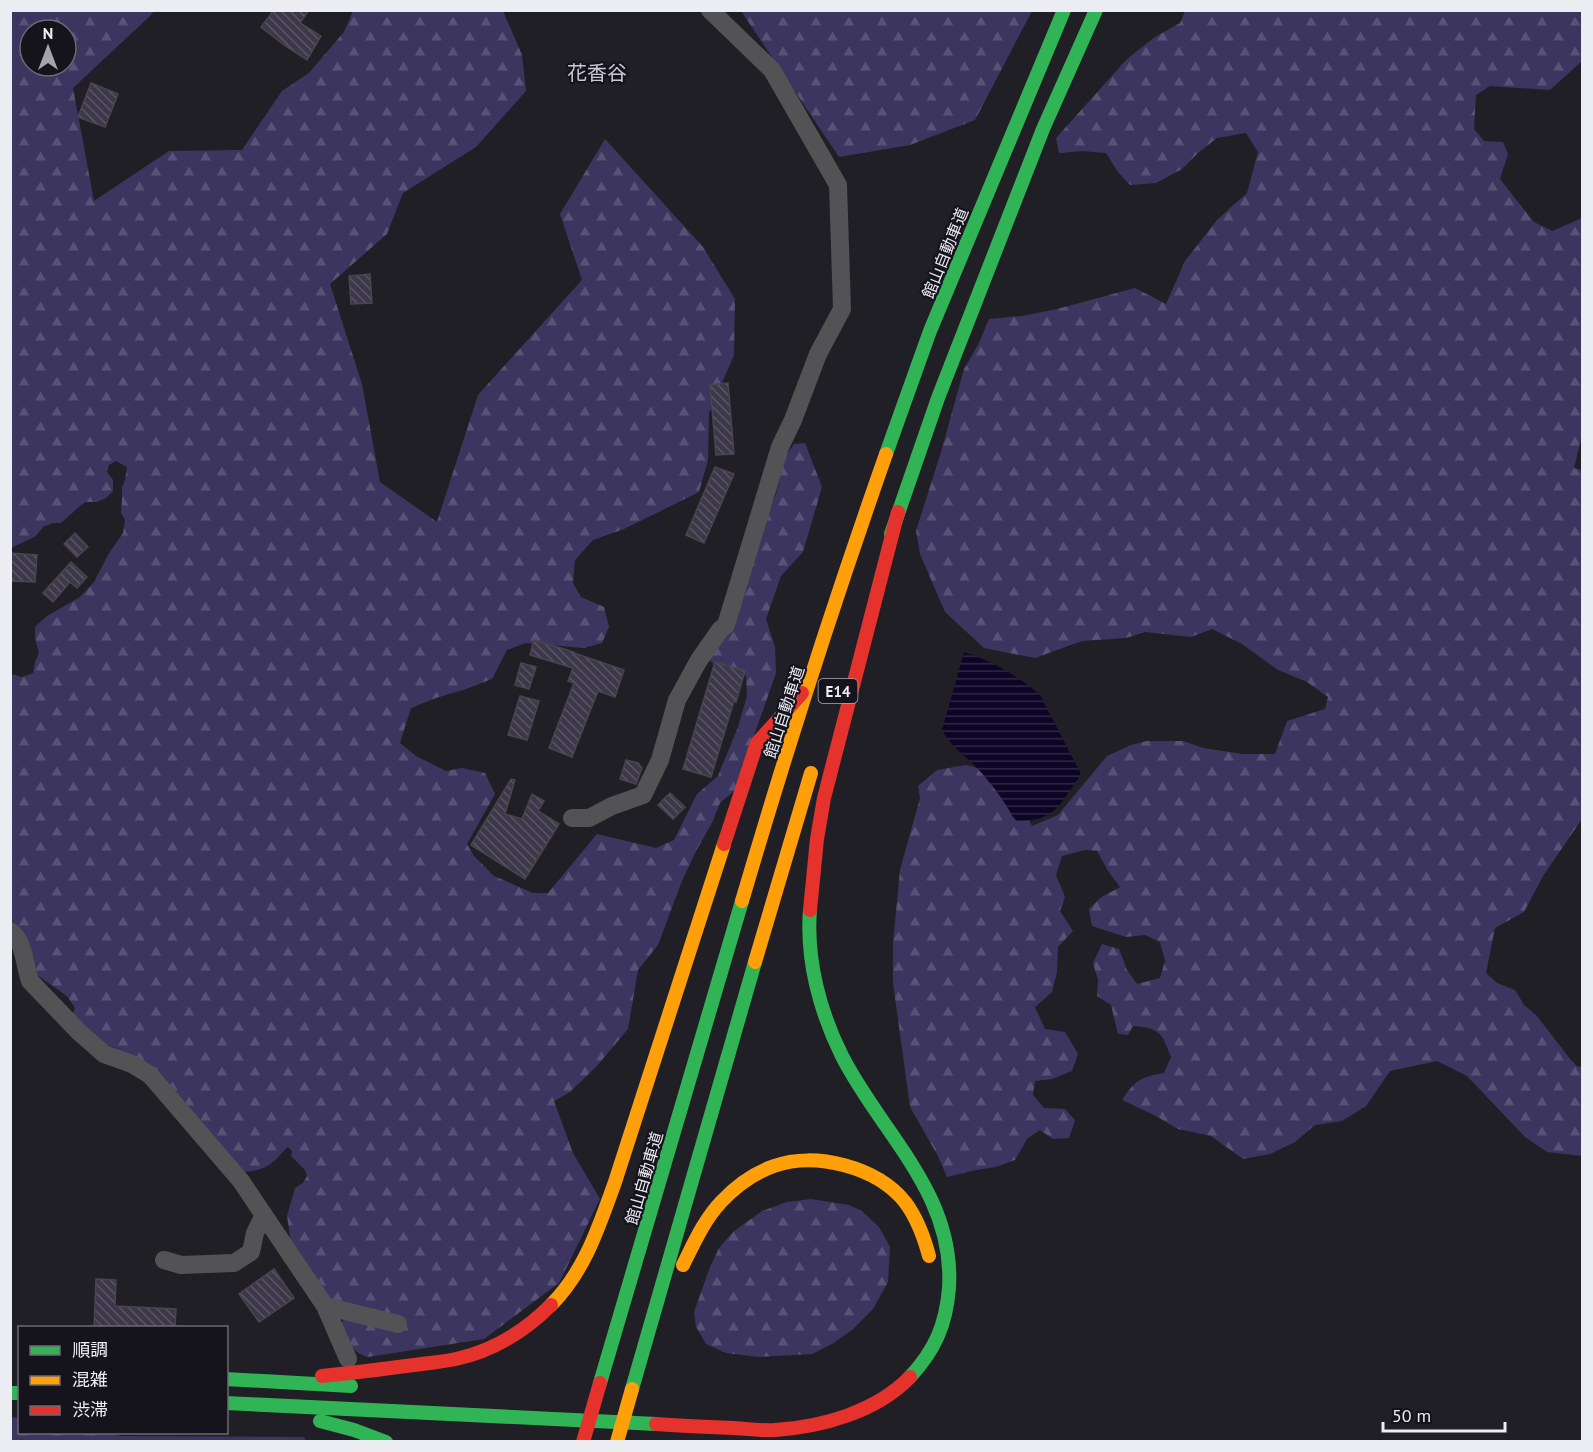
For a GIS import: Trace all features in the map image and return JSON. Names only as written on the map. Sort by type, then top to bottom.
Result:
[{"type":"highway","name":"館山自動車道","points":[[584,1442],[761,837],[856,540],[930,331],[1064,10]]},
{"type":"highway","name":"E14","points":[[835,702],[938,398],[1043,129],[1096,10]]},
{"type":"highway","points":[[228,1403],[773,1430],[792,1429],[850,1415],[874,1403],[892,1393],[914,1374],[928,1356],[941,1330],[951,1288],[951,1264],[944,1231],[938,1212],[913,1164],[850,1070],[833,1036],[816,979],[809,927],[822,810],[898,512]]},
{"type":"highway","points":[[270,1381],[378,1370],[463,1357],[509,1339],[529,1326],[547,1311],[567,1286],[591,1245],[615,1182],[757,743],[809,686]]},
{"type":"highway","points":[[617,1442],[725,1061],[814,766]]},
{"type":"highway","points":[[655,1309],[681,1269],[703,1225],[721,1202],[759,1173],[781,1163],[830,1162],[856,1168],[880,1180],[899,1195],[915,1215],[924,1235],[931,1273]]},
{"type":"highway","points":[[228,1379],[364,1387]]},
{"type":"highway","points":[[575,1401],[646,1405]]},
{"type":"highway","points":[[267,1405],[304,1418],[354,1430],[386,1442]]},
{"type":"street","points":[[572,818],[589,818],[612,806],[643,795],[660,760],[677,700],[699,660],[726,625],[780,447],[793,420],[818,354],[842,309],[838,184],[772,70],[710,10]]},
{"type":"street","points":[[10,931],[21,944],[30,981],[78,1031],[104,1054],[132,1064],[150,1075],[241,1182],[264,1215],[291,1239],[325,1306],[348,1359]]},
{"type":"street","points":[[164,1260],[181,1265],[234,1263],[251,1252],[255,1233],[264,1215]]},
{"type":"street","points":[[325,1306],[398,1324]]},
{"type":"green space","points":[[11,11],[154,11],[73,88],[94,201],[169,151],[242,150],[282,91],[309,73],[344,32],[353,11],[503,11],[522,55],[526,91],[476,147],[403,193],[387,234],[330,284],[362,384],[380,482],[437,522],[478,395],[582,280],[560,214],[605,139],[703,247],[735,299],[734,355],[709,413],[708,460],[699,492],[624,529],[593,540],[575,560],[573,583],[581,597],[604,607],[609,627],[602,643],[584,648],[526,643],[507,650],[492,679],[411,708],[400,743],[416,756],[446,771],[462,768],[485,773],[495,794],[467,844],[474,856],[494,876],[533,893],[548,893],[597,834],[656,848],[674,840],[697,794],[718,776],[738,727],[747,696],[746,676],[721,670],[708,659],[776,494],[786,455],[794,444],[805,443],[822,487],[803,552],[781,576],[766,619],[775,647],[776,673],[735,790],[720,803],[682,881],[658,945],[638,970],[628,1029],[596,1067],[570,1092],[554,1101],[573,1153],[600,1199],[559,1283],[484,1339],[368,1357],[357,1352],[350,1345],[340,1325],[344,1319],[291,1243],[287,1216],[295,1188],[303,1183],[307,1176],[305,1170],[291,1156],[292,1151],[288,1147],[267,1166],[244,1172],[135,1058],[103,1044],[72,1016],[75,1008],[67,996],[37,975],[11,925],[11,674],[22,677],[33,673],[39,653],[35,627],[47,616],[80,597],[94,582],[123,533],[125,520],[121,513],[122,487],[127,467],[116,461],[109,465],[107,472],[113,480],[113,491],[106,498],[97,502],[86,502],[61,523],[43,527],[36,536],[11,548]]},
{"type":"green space","points":[[741,11],[1032,11],[975,120],[910,145],[839,157]]},
{"type":"green space","points":[[1185,11],[1582,11],[1582,61],[1550,90],[1490,86],[1476,95],[1474,129],[1484,141],[1503,142],[1508,154],[1500,179],[1534,222],[1552,231],[1582,216],[1582,439],[1574,468],[1582,470],[1582,819],[1543,876],[1524,912],[1495,928],[1486,973],[1497,983],[1515,990],[1524,1005],[1536,1015],[1571,1060],[1578,1067],[1582,1066],[1582,1156],[1547,1152],[1525,1137],[1467,1076],[1437,1061],[1390,1071],[1366,1106],[1342,1121],[1315,1125],[1295,1142],[1270,1154],[1243,1159],[1211,1136],[1178,1129],[1122,1100],[1139,1080],[1164,1073],[1171,1057],[1165,1042],[1155,1030],[1133,1026],[1128,1035],[1118,1034],[1111,1005],[1097,996],[1098,980],[1093,963],[1102,944],[1119,949],[1127,970],[1137,984],[1160,978],[1165,961],[1160,942],[1145,935],[1126,937],[1092,926],[1089,909],[1100,898],[1120,887],[1097,851],[1085,850],[1062,856],[1056,875],[1065,897],[1060,911],[1073,931],[1058,947],[1057,972],[1052,992],[1035,1007],[1045,1029],[1065,1032],[1078,1054],[1072,1071],[1052,1079],[1035,1081],[1033,1095],[1044,1108],[1065,1109],[1075,1120],[1069,1138],[1053,1139],[1040,1130],[1027,1139],[1015,1160],[996,1167],[947,1177],[938,1156],[910,1107],[893,983],[893,943],[900,870],[920,798],[918,786],[937,770],[966,765],[1005,776],[1032,826],[1058,815],[1107,756],[1131,745],[1147,741],[1183,741],[1203,748],[1243,754],[1275,754],[1287,721],[1325,709],[1328,697],[1307,682],[1278,670],[1242,644],[1212,629],[1191,637],[1145,632],[1126,638],[1082,641],[1035,658],[984,648],[945,612],[920,554],[916,531],[964,369],[989,319],[1022,316],[1057,309],[1135,288],[1166,304],[1185,261],[1217,220],[1247,193],[1258,152],[1246,133],[1217,138],[1182,169],[1156,183],[1130,185],[1106,153],[1082,151],[1059,153],[1056,138],[1127,59],[1155,37],[1180,23]]},
{"type":"green space","points":[[811,1199],[849,1205],[862,1211],[879,1227],[890,1247],[888,1282],[873,1309],[852,1330],[812,1354],[759,1357],[726,1353],[706,1344],[696,1327],[694,1312],[719,1248],[733,1232],[762,1211],[787,1202]]},
{"type":"green space","points":[[10,1417],[18,1418],[18,1434],[304,1437],[306,1441],[11,1441]]},
{"type":"shaded area","points":[[964,652],[1004,669],[1040,695],[1080,772],[1080,776],[1062,803],[1049,814],[1040,818],[1017,821],[987,779],[945,736],[942,730]]},
{"type":"building","points":[[274,10],[309,10],[300,23],[321,36],[307,60],[261,27]]},
{"type":"building","points":[[91,83],[118,94],[105,127],[78,117]]},
{"type":"building","points":[[370,274],[372,303],[351,304],[349,276]]},
{"type":"building","points":[[728,383],[734,454],[716,455],[710,385]]},
{"type":"building","points":[[715,467],[734,474],[704,543],[686,535]]},
{"type":"building","points":[[75,533],[88,547],[77,557],[64,544]]},
{"type":"building","points":[[10,553],[37,555],[35,582],[10,581]]},
{"type":"building","points":[[71,562],[87,577],[77,588],[70,582],[53,602],[43,593]]},
{"type":"building","points":[[534,640],[624,670],[615,697],[598,691],[572,757],[549,748],[574,683],[568,681],[573,668],[530,655]]},
{"type":"building","points":[[715,662],[745,671],[711,777],[683,769]]},
{"type":"building","points":[[521,663],[536,667],[529,689],[515,685]]},
{"type":"building","points":[[520,696],[539,701],[527,740],[508,735]]},
{"type":"building","points":[[626,760],[638,763],[642,768],[636,784],[620,779]]},
{"type":"building","points":[[511,779],[515,780],[505,814],[522,819],[532,794],[544,801],[538,811],[559,824],[525,879],[471,845]]},
{"type":"building","points":[[670,793],[685,807],[673,819],[658,805]]},
{"type":"building","points":[[274,1269],[294,1298],[259,1322],[239,1294]]},
{"type":"building","points":[[96,1279],[116,1280],[115,1306],[176,1309],[175,1326],[94,1326]]},
{"type":"traffic: fast","points":[[886,454],[930,331],[1064,10]]},
{"type":"traffic: fast","points":[[891,534],[938,398],[1043,129],[1096,10]]},
{"type":"traffic: fast","points":[[600,1383],[742,901]]},
{"type":"traffic: fast","points":[[810,910],[810,948],[816,985],[827,1022],[858,1084],[928,1193],[940,1222],[948,1254],[949,1288],[942,1325],[933,1347],[910,1377]]},
{"type":"traffic: fast","points":[[632,1389],[755,962]]},
{"type":"traffic: fast","points":[[228,1379],[351,1386]]},
{"type":"traffic: fast","points":[[10,1393],[18,1393]]},
{"type":"traffic: fast","points":[[228,1403],[656,1424]]},
{"type":"traffic: fast","points":[[320,1421],[386,1442]]},
{"type":"traffic: slow","points":[[742,901],[811,677],[886,454]]},
{"type":"traffic: slow","points":[[755,962],[811,773]]},
{"type":"traffic: slow","points":[[551,1305],[563,1292],[582,1263],[603,1215],[724,844]]},
{"type":"traffic: slow","points":[[683,1265],[709,1216],[732,1191],[745,1181],[774,1166],[808,1160],[844,1165],[862,1171],[893,1190],[905,1202],[913,1215],[929,1256]]},
{"type":"traffic: slow","points":[[617,1442],[632,1389]]},
{"type":"traffic: jam","points":[[810,910],[817,839],[824,798],[898,512]]},
{"type":"traffic: jam","points":[[724,844],[757,743],[802,693]]},
{"type":"traffic: jam","points":[[322,1376],[440,1362],[482,1351],[507,1339],[551,1305]]},
{"type":"traffic: jam","points":[[656,1424],[765,1430],[811,1425],[847,1416],[865,1408],[881,1400],[910,1377]]},
{"type":"traffic: jam","points":[[583,1442],[600,1383]]},
{"type":"district","name":"花香谷","points":[[597,73]]}]
